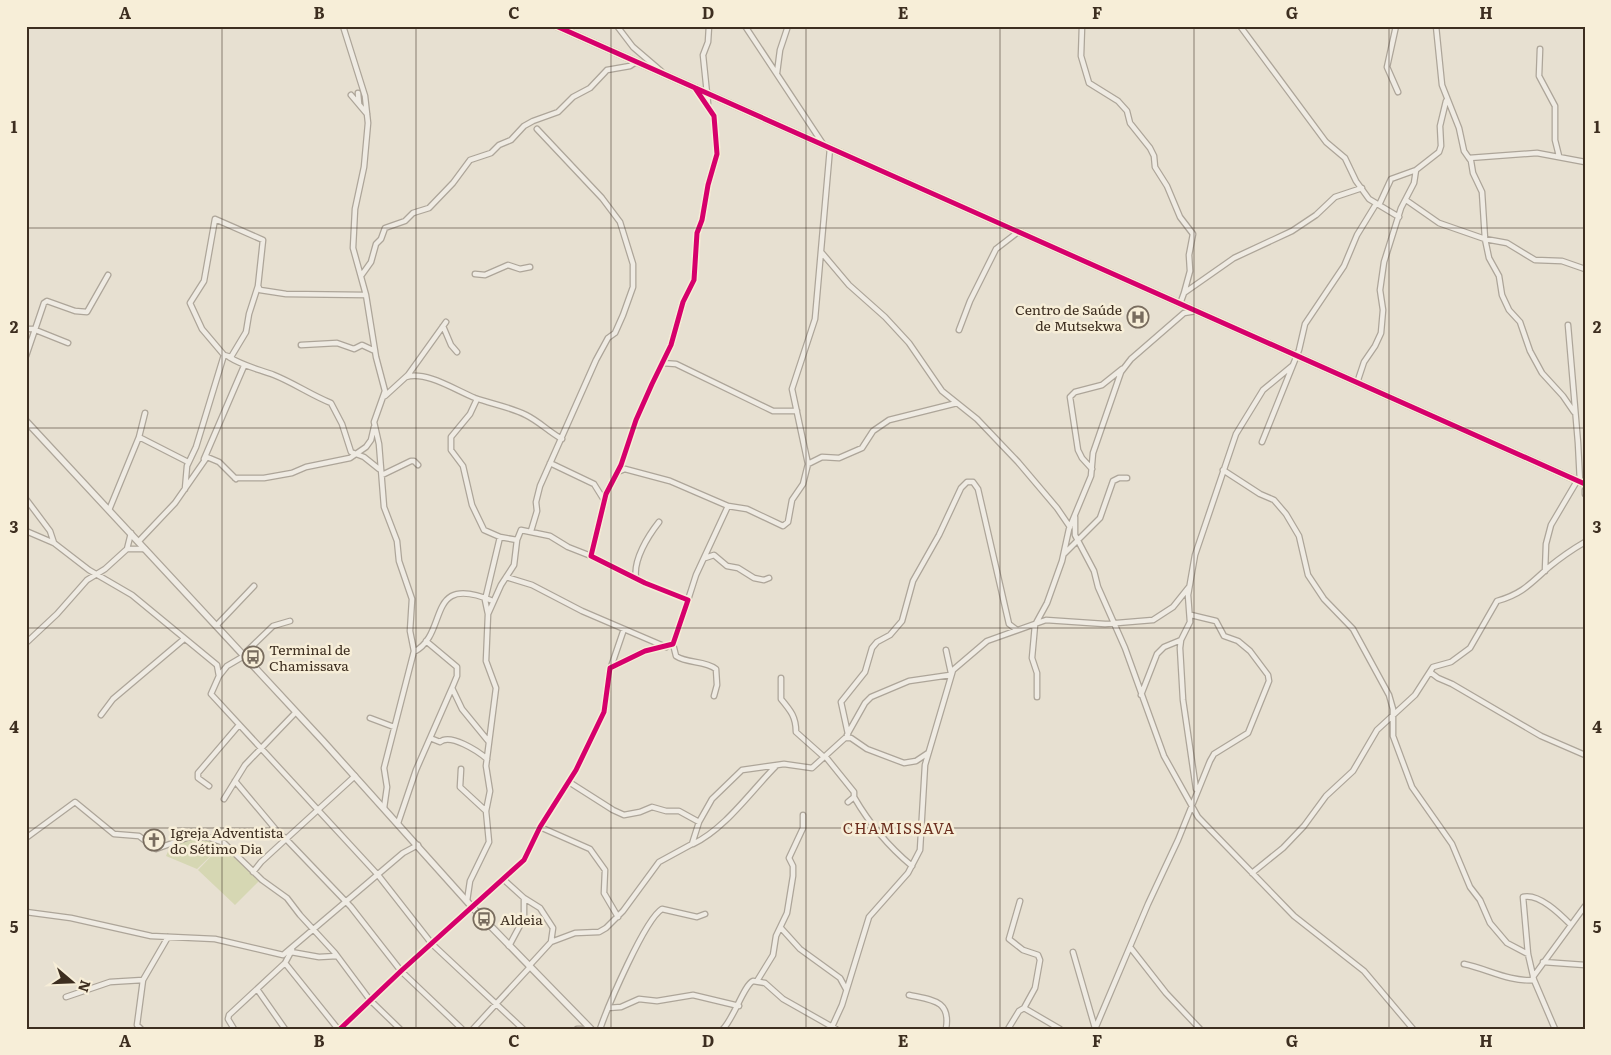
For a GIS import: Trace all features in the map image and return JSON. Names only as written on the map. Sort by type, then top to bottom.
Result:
[{"type":"street","points":[[344,26],[365,96],[367,114],[365,164],[355,210],[352,248],[366,294],[375,351],[385,396]]},
{"type":"street","points":[[556,26],[1181,304],[1298,353],[1304,359],[1580,482]]},
{"type":"street","points":[[617,26],[633,47],[664,74]]},
{"type":"street","points":[[591,556],[604,500],[618,473],[636,420],[671,345],[683,302],[695,276],[694,258],[697,233],[702,220],[708,185],[717,154],[714,116],[702,90],[704,55],[708,42],[709,26]]},
{"type":"street","points":[[745,26],[823,145]]},
{"type":"street","points":[[777,73],[780,50],[788,26]]},
{"type":"street","points":[[1082,26],[1082,56],[1089,83],[1118,101],[1127,111],[1130,123],[1150,148],[1154,156],[1155,167],[1180,216],[1193,234],[1189,255],[1190,271],[1181,304],[1184,313]]},
{"type":"street","points":[[1240,26],[1326,142],[1345,158],[1362,188],[1377,205],[1399,217]]},
{"type":"street","points":[[1396,26],[1387,67],[1398,92]]},
{"type":"street","points":[[1436,26],[1439,71],[1446,97],[1459,128],[1464,151],[1469,158],[1483,198],[1485,239],[1489,258],[1499,276],[1502,295],[1509,310],[1520,322],[1531,354],[1542,373],[1563,396],[1574,412]]},
{"type":"street","points":[[1540,49],[1539,76],[1556,106],[1555,140],[1559,156]]},
{"type":"street","points":[[361,276],[371,262],[376,244],[381,239],[386,228],[405,221],[413,213],[429,208],[453,183],[468,161],[491,153],[499,145],[511,140],[524,126],[533,121],[548,114],[558,112],[573,97],[590,88],[607,70],[630,66],[636,62]]},
{"type":"street","points":[[702,90],[708,104]]},
{"type":"street","points":[[358,93],[359,105]]},
{"type":"street","points":[[351,96],[367,114]]},
{"type":"street","points":[[1262,442],[1298,353],[1305,324],[1344,266],[1357,235],[1377,205],[1391,179],[1416,170],[1428,162],[1441,149],[1440,126],[1446,97]]},
{"type":"street","points":[[531,531],[537,511],[538,494],[550,464],[596,360],[608,338],[615,333],[633,287],[633,264],[620,222],[602,198],[536,129]]},
{"type":"street","points":[[618,473],[625,469],[670,481],[728,506],[747,509],[783,526],[788,522],[792,500],[804,484],[808,464],[792,389],[815,318],[830,148]]},
{"type":"street","points":[[1469,158],[1537,153],[1585,162]]},
{"type":"street","points":[[1357,383],[1364,362],[1375,346],[1380,333],[1383,310],[1380,284],[1384,262],[1399,217],[1414,183],[1416,170]]},
{"type":"street","points":[[1184,293],[1234,258],[1292,231],[1316,215],[1335,197],[1362,188]]},
{"type":"street","points":[[1406,200],[1439,223],[1485,239],[1512,245],[1535,260],[1562,261],[1585,269]]},
{"type":"street","points":[[226,356],[231,357],[246,332],[249,314],[258,286],[263,240],[215,219],[204,281],[190,303],[202,329],[226,356],[244,366],[273,375],[300,387],[309,394],[331,403],[342,424],[348,448],[376,465],[381,472]]},
{"type":"street","points":[[959,330],[973,294],[996,249],[1018,232]]},
{"type":"street","points":[[822,253],[849,285],[901,334],[935,383],[977,419],[1018,462],[1055,505],[1070,527]]},
{"type":"street","points":[[475,274],[485,274],[508,265],[520,269],[530,267]]},
{"type":"street","points":[[26,356],[44,303],[48,301],[75,311],[87,312],[108,275]]},
{"type":"street","points":[[258,286],[260,290],[286,294],[366,294]]},
{"type":"street","points":[[1092,469],[1082,458],[1078,450],[1070,397],[1075,392],[1102,385],[1184,313],[1197,311]]},
{"type":"street","points":[[204,461],[208,458],[219,462],[236,479],[264,478],[292,473],[306,466],[321,465],[358,455],[371,440],[375,417],[385,396],[406,377],[445,324],[451,345],[457,352]]},
{"type":"street","points":[[1544,572],[1546,544],[1551,525],[1580,482],[1568,325]]},
{"type":"street","points":[[26,329],[35,329],[68,343]]},
{"type":"street","points":[[301,345],[337,343],[354,349],[362,345],[375,351]]},
{"type":"street","points":[[185,489],[184,475],[188,462],[196,447],[226,356]]},
{"type":"street","points":[[662,363],[676,364],[773,411],[797,411]]},
{"type":"street","points":[[139,541],[185,489],[204,461],[212,437],[244,366]]},
{"type":"street","points":[[1196,793],[1183,700],[1181,640],[1190,622],[1189,587],[1195,555],[1236,434],[1263,390],[1292,366]]},
{"type":"street","points":[[1037,697],[1037,673],[1032,658],[1035,625],[1047,603],[1070,527],[1092,469],[1093,453],[1122,369]]},
{"type":"street","points":[[406,377],[419,375],[452,387],[477,399],[526,415],[562,439]]},
{"type":"street","points":[[477,399],[470,414],[451,437],[451,450],[463,466],[476,517],[484,530],[500,537],[517,540]]},
{"type":"street","points":[[808,464],[822,457],[839,458],[862,448],[873,431],[889,420],[957,403]]},
{"type":"street","points":[[109,510],[139,437],[145,413]]},
{"type":"street","points":[[26,421],[398,822],[472,907],[590,1029]]},
{"type":"street","points":[[374,425],[379,444],[386,515],[397,541],[399,561],[412,592],[410,631],[413,652],[405,681],[403,699],[384,768],[387,787],[384,808]]},
{"type":"street","points":[[139,437],[188,462]]},
{"type":"street","points":[[381,472],[411,461],[418,465]]},
{"type":"street","points":[[550,464],[594,484],[604,500]]},
{"type":"street","points":[[1223,470],[1260,494],[1274,500],[1286,514],[1298,536],[1308,575],[1329,605],[1353,629],[1366,649],[1390,695],[1393,736],[1412,787],[1452,844],[1470,887],[1480,900],[1490,923],[1507,943],[1528,954]]},
{"type":"street","points":[[1063,555],[1100,518],[1113,481],[1119,478],[1126,478]]},
{"type":"street","points":[[846,736],[842,701],[865,672],[872,648],[877,642],[890,635],[902,621],[914,581],[940,534],[961,488],[967,482],[973,482],[978,490],[1009,624],[1018,630]]},
{"type":"street","points":[[26,499],[50,531],[54,543]]},
{"type":"street","points":[[714,696],[717,685],[716,669],[704,663],[676,656],[673,644],[704,559],[728,506]]},
{"type":"street","points":[[1074,518],[1077,540],[1094,571],[1098,588],[1114,622],[1164,756],[1198,818],[1294,916],[1342,952],[1368,975],[1413,1029]]},
{"type":"street","points":[[636,578],[635,569],[650,535],[659,522]]},
{"type":"street","points":[[488,614],[493,601],[514,565],[517,540],[521,530],[550,536],[568,547],[688,600]]},
{"type":"street","points":[[26,531],[54,543],[96,575],[115,583],[132,594],[217,665],[227,666]]},
{"type":"street","points":[[26,643],[58,614],[87,580],[96,575],[127,549],[131,533]]},
{"type":"street","points":[[467,901],[470,881],[489,842],[486,811],[490,790],[487,759],[496,688],[486,661],[488,614],[485,599],[500,537]]},
{"type":"street","points":[[1252,873],[1271,859],[1304,826],[1326,796],[1354,769],[1377,730],[1415,695],[1434,666],[1451,662],[1470,648],[1497,601],[1518,594],[1585,542]]},
{"type":"street","points":[[127,549],[145,549]]},
{"type":"street","points":[[704,559],[714,555],[727,566],[738,568],[754,578],[764,580],[769,578]]},
{"type":"street","points":[[506,577],[532,585],[582,611],[666,647]]},
{"type":"street","points":[[216,626],[254,586]]},
{"type":"street","points":[[692,844],[699,822],[716,794],[742,770],[776,765],[810,768],[846,736],[866,701],[876,694],[909,681],[950,674],[987,641],[1052,620],[1105,624],[1153,620],[1173,607],[1189,587]]},
{"type":"street","points":[[413,652],[426,641],[448,598],[464,593],[493,601]]},
{"type":"street","points":[[1095,1029],[1214,754],[1248,734],[1269,681],[1268,675],[1250,651],[1238,641],[1224,636],[1216,621],[1191,615]]},
{"type":"street","points":[[290,621],[273,626],[244,655],[227,666],[219,676],[211,694],[378,875],[432,944],[523,1029]]},
{"type":"street","points":[[285,963],[339,1029],[524,860],[540,828],[569,782],[604,712],[610,668],[624,629]]},
{"type":"street","points":[[102,715],[114,699],[184,638]]},
{"type":"street","points":[[1141,695],[1157,654],[1164,647],[1181,640]]},
{"type":"street","points":[[398,822],[430,738],[457,676],[457,667],[426,641]]},
{"type":"street","points":[[610,668],[645,651],[673,644]]},
{"type":"street","points":[[758,981],[764,983],[783,999],[833,1028],[869,917],[895,890],[912,866],[922,845],[923,779],[950,674],[946,650]]},
{"type":"street","points":[[217,665],[219,676]]},
{"type":"street","points":[[1430,672],[1541,736],[1585,755]]},
{"type":"street","points":[[781,678],[781,699],[797,723],[796,732],[824,757],[847,782],[865,815],[890,847],[912,866]]},
{"type":"street","points":[[452,688],[462,709],[490,744]]},
{"type":"street","points":[[224,799],[245,765],[296,712]]},
{"type":"street","points":[[370,718],[394,728]]},
{"type":"street","points":[[209,786],[198,778],[198,773],[239,725]]},
{"type":"street","points":[[846,736],[867,749],[904,763],[916,761],[929,752]]},
{"type":"street","points":[[430,738],[440,742],[445,739],[450,740],[472,748],[487,759]]},
{"type":"street","points":[[551,942],[575,933],[602,931],[618,917],[659,862],[714,830],[730,816],[776,765]]},
{"type":"street","points":[[461,769],[460,788],[486,811]]},
{"type":"street","points":[[253,872],[261,862],[355,776]]},
{"type":"street","points":[[235,781],[277,832],[346,902],[401,971],[462,1029]]},
{"type":"street","points":[[569,782],[624,815],[640,812],[652,807],[666,811],[679,811],[699,822]]},
{"type":"street","points":[[848,802],[854,797]]},
{"type":"street","points":[[26,838],[75,802],[114,834],[139,836],[156,848],[192,836],[221,841],[253,872],[280,891],[337,956],[370,1000],[400,1029]]},
{"type":"street","points":[[723,1029],[739,1006],[747,985],[758,981],[774,955],[776,936],[787,913],[792,882],[792,866],[789,858],[803,828],[803,815]]},
{"type":"street","points":[[540,828],[590,849],[605,870],[604,893],[618,917]]},
{"type":"street","points":[[234,1029],[228,1017],[285,963],[291,951],[313,929],[403,853],[418,845]]},
{"type":"street","points":[[473,1029],[497,1005],[553,938],[552,925],[540,908],[524,898],[503,879]]},
{"type":"street","points":[[1555,1029],[1533,979],[1528,954],[1524,896],[1534,898],[1551,907],[1571,925]]},
{"type":"street","points":[[509,946],[524,918],[524,898]]},
{"type":"street","points":[[1008,1029],[1034,992],[1040,960],[1038,956],[1023,950],[1009,939],[1020,902]]},
{"type":"street","points":[[1533,979],[1543,962],[1571,925],[1582,914],[1585,906]]},
{"type":"street","points":[[600,1029],[649,921],[660,910],[674,911],[697,917],[705,914]]},
{"type":"street","points":[[26,912],[71,918],[141,935],[215,940],[243,944],[277,954],[291,951],[319,957],[337,956]]},
{"type":"street","points":[[781,928],[800,949],[840,978],[846,988]]},
{"type":"street","points":[[141,1029],[137,1025],[143,980],[168,937]]},
{"type":"street","points":[[1130,947],[1166,993],[1200,1029]]},
{"type":"street","points":[[1073,952],[1095,1029]]},
{"type":"street","points":[[1543,962],[1585,965]]},
{"type":"street","points":[[1464,964],[1483,968],[1504,977],[1533,979]]},
{"type":"street","points":[[66,996],[110,982],[143,980]]},
{"type":"street","points":[[257,989],[285,1029]]},
{"type":"street","points":[[608,1008],[622,1008],[640,999],[657,1001],[693,995],[739,1006]]},
{"type":"street","points":[[910,995],[934,1000],[943,1006],[947,1012],[946,1029]]},
{"type":"street","points":[[1024,1008],[1060,1029]]},
{"type":"street","points":[[577,1029],[590,1029]]},
{"type":"green space","points":[[191,837],[222,844],[259,881],[235,905],[198,870],[220,847],[197,869],[166,856],[172,842]]},
{"type":"cycle path","points":[[556,26],[1585,484]]},
{"type":"cycle path","points":[[340,1029],[524,860],[540,827],[576,770],[604,712],[610,668],[645,651],[673,644],[688,600],[645,583],[591,556],[606,494],[621,465],[636,420],[671,345],[683,302],[694,280],[697,233],[702,220],[708,185],[717,154],[714,116],[695,88]]},
{"type":"place","name":"Centro de Saúde de Mutsekwa","points":[[1138,317]]},
{"type":"place","name":"Terminal de Chamissava","points":[[253,657]]},
{"type":"place","name":"Igreja Adventista do Sétimo Dia","points":[[154,840]]},
{"type":"place","name":"Aldeia","points":[[484,919]]},
{"type":"district","name":"CHAMISSAVA","points":[[899,827]]}]
